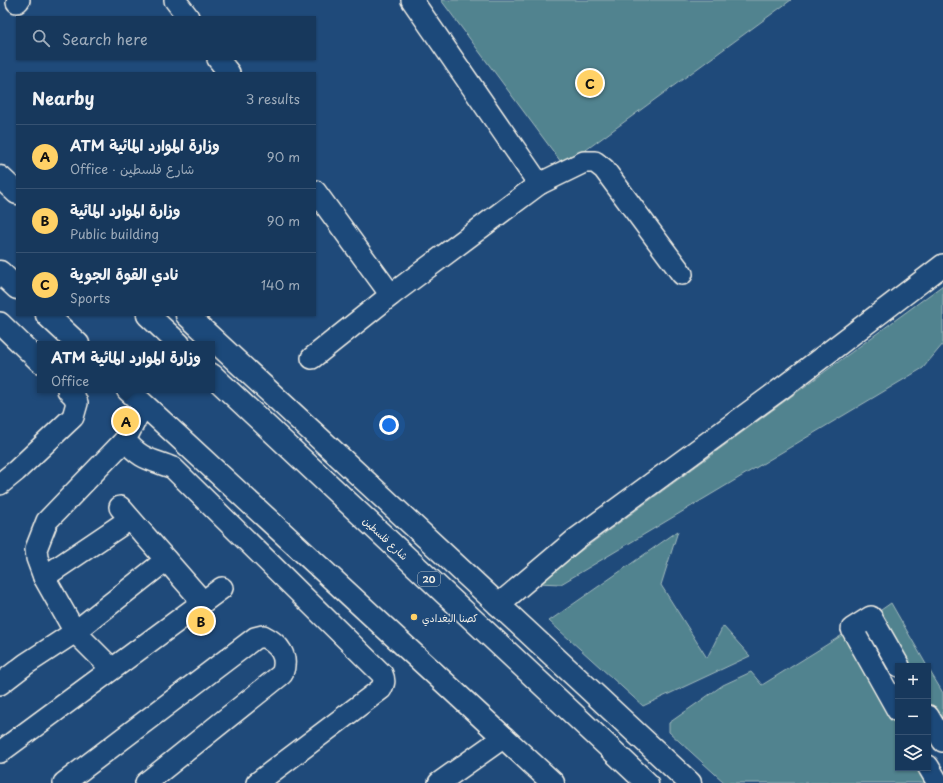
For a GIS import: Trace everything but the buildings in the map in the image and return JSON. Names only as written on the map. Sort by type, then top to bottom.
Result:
[{"type":"main road","points":[[0,177],[16,192]]},
{"type":"main road","points":[[0,272],[16,287]]},
{"type":"main road","points":[[48,316],[75,341]]},
{"type":"main road","points":[[149,316],[175,341]]},
{"type":"main road","points":[[188,316],[215,341]]},
{"type":"main road","points":[[215,341],[690,783]]},
{"type":"main road","name":"شارع فلسطين","points":[[215,378],[647,783]]},
{"type":"main road","points":[[131,393],[553,783]]},
{"type":"street","points":[[175,0],[187,16]]},
{"type":"street","points":[[412,0],[538,184]]},
{"type":"street","points":[[219,60],[228,72]]},
{"type":"street","points":[[312,358],[391,295],[538,184],[584,162],[595,162],[604,170],[682,274]]},
{"type":"street","points":[[316,192],[391,295]]},
{"type":"street","points":[[498,605],[576,539],[782,388],[943,265]]},
{"type":"street","points":[[0,323],[37,359]]},
{"type":"street","points":[[0,484],[16,471],[73,417],[77,403],[71,393]]},
{"type":"street","points":[[112,669],[75,632],[44,577],[37,558],[36,549],[47,521],[125,440],[143,405]]},
{"type":"street","points":[[125,440],[133,450],[151,461],[174,468],[382,674],[384,678],[384,683],[381,689],[257,783]]},
{"type":"street","points":[[44,577],[125,513],[203,602]]},
{"type":"street","points":[[0,684],[26,664],[75,632],[166,560]]},
{"type":"street","points":[[0,752],[222,588]]},
{"type":"street","points":[[895,706],[852,629],[871,616],[897,663]]},
{"type":"street","points":[[64,783],[255,638],[263,636],[281,650],[286,659],[282,674],[146,783]]},
{"type":"street","points":[[931,721],[943,741]]},
{"type":"street","points":[[439,783],[504,737]]},
{"type":"street","points":[[931,771],[938,783]]},
{"type":"green space","points":[[441,0],[791,0],[564,166]]},
{"type":"green space","points":[[943,285],[943,344],[923,368],[561,584],[537,583]]},
{"type":"green space","points":[[678,531],[661,585],[707,658],[723,626],[750,656],[643,706],[549,621]]},
{"type":"green space","points":[[891,603],[925,663],[897,663],[871,617]]},
{"type":"green space","points":[[852,629],[895,706],[895,771],[930,771],[938,783],[725,783],[669,732],[669,723],[723,685],[751,672],[762,685]]},
{"type":"green space","points":[[931,673],[943,693],[943,741],[931,721]]},
{"type":"place","name":"نادي القوة الجوية","points":[[590,83]]},
{"type":"place","name":"ATM وزارة الموارد المائية","points":[[126,421]]},
{"type":"place","name":"كصنا البغدادي","points":[[414,617]]},
{"type":"place","name":"وزارة الموارد المائية","points":[[201,621]]}]
